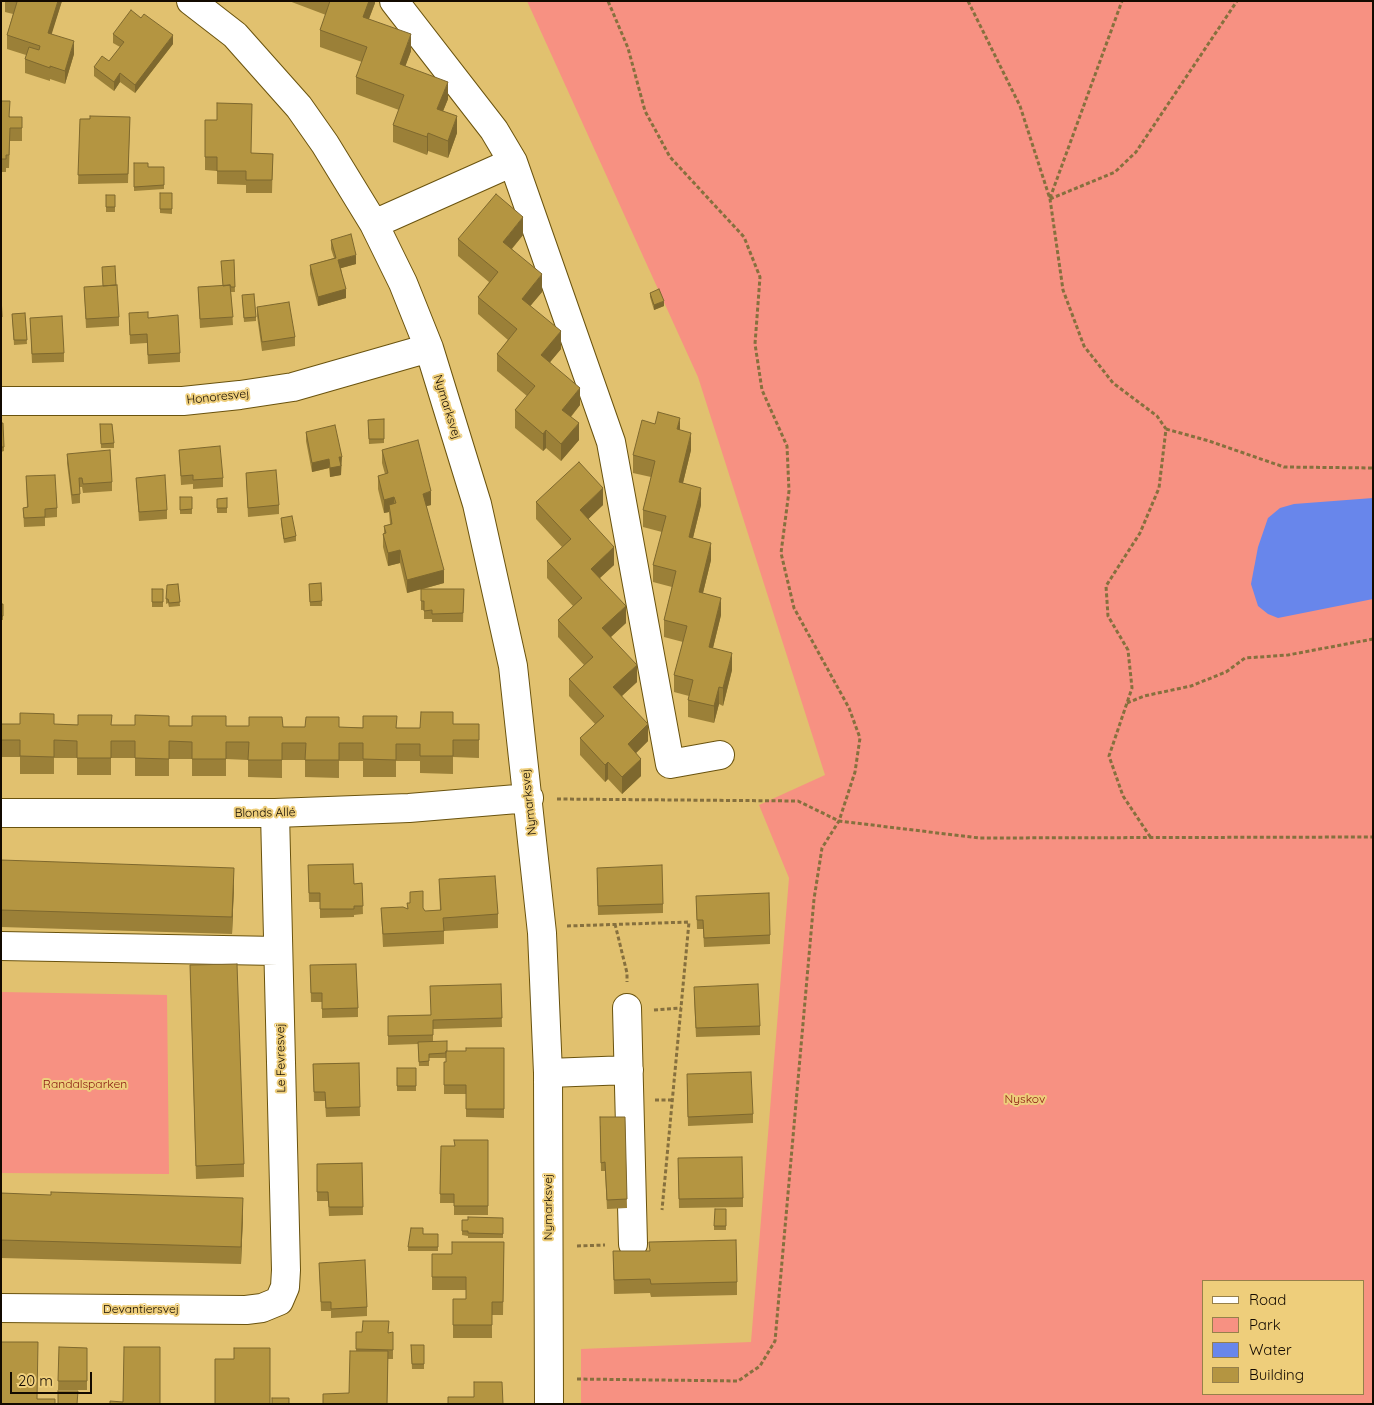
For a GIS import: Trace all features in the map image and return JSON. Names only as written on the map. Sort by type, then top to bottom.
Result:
[{"type":"street","name":"Nymarksvej","points":[[191,1],[235,35],[299,107],[326,144],[374,224],[403,283],[429,348],[477,504],[513,666],[529,798],[542,933],[548,1073],[549,1392]]},
{"type":"street","points":[[394,1],[494,130],[513,162],[610,442],[670,764],[720,755]]},
{"type":"street","points":[[374,224],[513,162]]},
{"type":"street","name":"Honoresvej","points":[[1,401],[182,401],[240,395],[293,387],[429,348]]},
{"type":"street","name":"Blonds Allé","points":[[1,813],[275,813],[409,808],[529,798]]},
{"type":"street","name":"Le Fevresvej","points":[[275,813],[286,1270],[285,1287],[279,1301]]},
{"type":"street","points":[[1,946],[278,951]]},
{"type":"street","points":[[627,1008],[633,1244]]},
{"type":"street","points":[[548,1073],[629,1070]]},
{"type":"street","name":"Devantiersvej","points":[[1,1308],[246,1310],[262,1308],[279,1301]]},
{"type":"path","points":[[549,1392],[738,1381],[760,1366],[775,1341],[814,899],[822,848],[839,821],[855,772],[860,738],[849,708],[794,608],[781,554],[789,491],[787,446],[762,390],[755,344],[760,278],[744,237],[670,157],[645,111],[628,48],[608,1]]},
{"type":"path","points":[[968,1],[1020,106],[1050,199],[1062,290],[1084,346],[1114,383],[1157,416],[1166,429],[1209,441],[1284,467],[1373,468]]},
{"type":"path","points":[[1050,199],[1122,1]]},
{"type":"path","points":[[1050,199],[1115,172],[1136,152],[1237,1]]},
{"type":"path","points":[[1151,838],[1123,796],[1109,756],[1132,688],[1128,650],[1108,616],[1106,586],[1140,533],[1159,488],[1166,429]]},
{"type":"path","points":[[1126,703],[1144,696],[1191,686],[1226,672],[1245,658],[1288,654],[1373,639]]},
{"type":"path","points":[[529,798],[798,801],[839,821],[979,838],[1373,837]]},
{"type":"path","points":[[615,924],[627,973],[627,1008]]},
{"type":"green space","name":"Nyskov","points":[[527,1],[1373,1],[1373,1404],[581,1404],[581,1349],[751,1342],[789,878],[759,805],[825,775],[698,377]]},
{"type":"green space","name":"Randalsparken","points":[[1,992],[167,995],[169,1174],[1,1173]]},
{"type":"water","points":[[1373,498],[1373,599],[1278,618],[1268,614],[1258,606],[1251,584],[1258,547],[1268,518],[1280,508],[1294,504]]},
{"type":"building","points":[[13,1],[58,1],[48,33],[74,41],[65,71],[25,59],[29,47],[39,50],[40,46],[7,35],[17,2]]},
{"type":"building","points":[[330,1],[369,1],[363,17],[411,34],[400,64],[448,82],[437,109],[457,116],[448,141],[428,133],[427,137],[393,125],[404,95],[356,77],[367,47],[320,30]]},
{"type":"building","points":[[131,10],[141,18],[144,14],[173,35],[135,85],[120,73],[114,82],[94,67],[102,56],[109,61],[124,42],[113,34]]},
{"type":"building","points":[[1,101],[10,101],[9,117],[22,117],[22,128],[10,128],[9,155],[6,155],[6,159],[1,159]]},
{"type":"building","points":[[217,103],[252,104],[251,153],[273,154],[272,180],[246,180],[246,171],[217,171],[217,157],[205,157],[205,120],[217,120]]},
{"type":"building","points":[[90,116],[130,117],[128,174],[78,175],[80,119],[90,119]]},
{"type":"building","points":[[134,163],[148,163],[148,167],[164,167],[164,185],[134,187]]},
{"type":"building","points":[[160,193],[172,193],[172,209],[160,209]]},
{"type":"building","points":[[496,194],[523,217],[503,242],[542,274],[522,299],[561,331],[541,355],[580,388],[562,410],[579,423],[561,444],[546,430],[543,434],[515,410],[535,386],[497,354],[517,329],[478,297],[498,272],[458,239]]},
{"type":"building","points":[[106,195],[115,195],[115,207],[106,207]]},
{"type":"building","points":[[351,234],[356,255],[338,260],[346,289],[318,297],[310,265],[336,258],[331,240]]},
{"type":"building","points":[[234,260],[235,287],[230,285],[223,286],[221,261]]},
{"type":"building","points":[[115,266],[116,285],[103,286],[102,267]]},
{"type":"building","points":[[117,285],[119,317],[86,319],[84,287]]},
{"type":"building","points":[[230,285],[233,317],[200,319],[198,287]]},
{"type":"building","points":[[659,289],[664,301],[654,305],[650,293]]},
{"type":"building","points":[[254,294],[256,317],[244,318],[242,295]]},
{"type":"building","points":[[289,302],[295,337],[262,342],[257,307]]},
{"type":"building","points":[[148,312],[148,318],[178,315],[180,353],[148,355],[147,334],[130,335],[129,313]]},
{"type":"building","points":[[25,313],[27,340],[14,340],[12,314]]},
{"type":"building","points":[[62,316],[64,353],[32,354],[30,318]]},
{"type":"building","points":[[658,412],[680,418],[677,429],[691,433],[679,482],[701,488],[689,537],[711,543],[699,592],[721,598],[709,647],[732,653],[723,688],[719,687],[714,706],[688,700],[693,680],[674,675],[687,626],[664,620],[676,571],[653,565],[666,516],[643,510],[655,461],[633,455],[642,420],[655,424]]},
{"type":"building","points":[[384,419],[384,439],[369,439],[368,420]]},
{"type":"building","points":[[1,423],[3,423],[4,447],[1,447]]},
{"type":"building","points":[[100,424],[112,424],[114,443],[101,444]]},
{"type":"building","points":[[335,425],[342,457],[339,457],[341,466],[330,468],[329,459],[312,463],[306,432]]},
{"type":"building","points":[[418,440],[431,491],[423,494],[444,570],[407,580],[400,550],[388,553],[383,534],[386,533],[384,526],[392,524],[389,505],[396,503],[394,497],[384,500],[378,476],[388,473],[382,450]]},
{"type":"building","points":[[220,446],[223,478],[193,480],[193,475],[181,476],[179,450]]},
{"type":"building","points":[[110,450],[112,482],[83,484],[82,478],[79,478],[80,494],[72,495],[67,454]]},
{"type":"building","points":[[579,462],[603,488],[580,510],[614,547],[591,569],[626,606],[602,628],[637,665],[613,687],[648,724],[628,744],[641,759],[622,777],[608,762],[605,765],[580,738],[604,716],[569,679],[593,657],[558,620],[582,598],[547,561],[571,539],[536,502]]},
{"type":"building","points":[[276,470],[279,505],[248,508],[246,473]]},
{"type":"building","points":[[55,475],[57,508],[45,509],[45,517],[24,518],[23,508],[28,507],[26,476]]},
{"type":"building","points":[[165,475],[167,510],[139,512],[136,478]]},
{"type":"building","points":[[180,497],[192,497],[192,509],[180,510]]},
{"type":"building","points":[[227,498],[227,508],[217,508],[217,499]]},
{"type":"building","points":[[292,516],[296,536],[284,539],[281,518]]},
{"type":"building","points":[[321,583],[322,601],[310,602],[309,584]]},
{"type":"building","points":[[178,584],[180,602],[169,603],[168,599],[166,599],[167,585]]},
{"type":"building","points":[[152,589],[163,589],[163,602],[152,602]]},
{"type":"building","points":[[421,589],[464,589],[463,613],[432,614],[432,610],[424,611],[424,601],[421,601]]},
{"type":"building","points":[[1,604],[3,604],[3,616],[1,616]]},
{"type":"building","points":[[421,712],[453,712],[453,724],[479,724],[479,740],[453,740],[453,756],[420,756],[420,744],[396,744],[396,760],[363,759],[363,743],[339,743],[339,760],[305,760],[306,743],[282,743],[282,760],[248,760],[249,742],[226,742],[226,759],[192,759],[192,742],[169,741],[169,759],[135,758],[135,741],[111,741],[111,758],[77,758],[77,741],[54,740],[54,757],[20,756],[20,740],[1,740],[1,724],[20,724],[20,713],[54,714],[54,724],[78,725],[78,715],[112,715],[111,725],[135,725],[135,715],[169,716],[169,726],[192,726],[192,716],[226,716],[226,726],[249,726],[249,717],[282,717],[283,727],[305,727],[306,717],[339,717],[339,727],[363,728],[363,716],[397,716],[396,728],[420,728]]},
{"type":"building","points":[[1,860],[234,868],[232,917],[1,910]]},
{"type":"building","points":[[353,864],[354,884],[362,883],[363,906],[354,906],[354,909],[320,909],[320,893],[309,893],[308,865]]},
{"type":"building","points":[[662,865],[663,904],[598,906],[597,868]]},
{"type":"building","points":[[495,876],[498,914],[443,918],[444,931],[383,934],[381,908],[403,907],[408,909],[407,903],[410,903],[410,892],[423,891],[423,908],[425,911],[441,910],[439,879]]},
{"type":"building","points":[[769,893],[770,935],[704,938],[703,920],[697,920],[696,896]]},
{"type":"building","points":[[237,964],[244,1164],[196,1166],[190,965]]},
{"type":"building","points":[[356,964],[358,1008],[322,1009],[322,993],[311,993],[310,965]]},
{"type":"building","points":[[501,984],[502,1018],[433,1020],[433,1035],[388,1036],[388,1016],[431,1015],[430,986]]},
{"type":"building","points":[[758,984],[760,1026],[696,1028],[694,987]]},
{"type":"building","points":[[447,1041],[446,1053],[429,1054],[429,1061],[419,1062],[418,1042]]},
{"type":"building","points":[[466,1048],[504,1048],[504,1109],[466,1109],[466,1085],[444,1085],[446,1051],[466,1051]]},
{"type":"building","points":[[359,1063],[360,1107],[326,1108],[325,1092],[314,1092],[313,1064]]},
{"type":"building","points":[[397,1068],[416,1068],[416,1086],[397,1086]]},
{"type":"building","points":[[751,1072],[753,1114],[688,1117],[687,1074]]},
{"type":"building","points":[[600,1117],[625,1117],[627,1199],[607,1200],[605,1162],[601,1163]]},
{"type":"building","points":[[454,1140],[488,1140],[488,1206],[454,1206],[454,1194],[440,1194],[441,1146],[455,1146]]},
{"type":"building","points":[[742,1157],[743,1198],[679,1199],[678,1158]]},
{"type":"building","points":[[362,1163],[363,1207],[329,1207],[328,1192],[317,1192],[317,1164]]},
{"type":"building","points":[[51,1192],[243,1198],[241,1247],[1,1240],[1,1193],[51,1195]]},
{"type":"building","points":[[715,1209],[726,1209],[726,1226],[714,1226]]},
{"type":"building","points":[[468,1217],[503,1218],[503,1234],[468,1233],[468,1231],[462,1231],[462,1220],[468,1220]]},
{"type":"building","points":[[411,1228],[423,1228],[423,1234],[438,1234],[438,1247],[408,1247]]},
{"type":"building","points":[[736,1240],[737,1282],[651,1284],[650,1279],[614,1280],[613,1251],[650,1251],[649,1242]]},
{"type":"building","points":[[452,1242],[504,1242],[503,1302],[492,1302],[492,1325],[453,1325],[453,1299],[466,1299],[466,1277],[432,1277],[432,1254],[452,1254]]},
{"type":"building","points":[[365,1260],[367,1307],[331,1309],[331,1302],[321,1302],[319,1263]]},
{"type":"building","points":[[363,1321],[389,1321],[388,1333],[393,1332],[393,1350],[356,1349],[356,1332],[362,1332]]},
{"type":"building","points":[[1,1342],[38,1342],[37,1399],[55,1399],[55,1404],[1,1404]]},
{"type":"building","points":[[411,1345],[424,1345],[424,1364],[412,1364]]},
{"type":"building","points":[[59,1347],[87,1348],[87,1381],[58,1381]]},
{"type":"building","points":[[124,1347],[160,1347],[160,1404],[110,1404],[110,1401],[123,1402]]},
{"type":"building","points":[[234,1348],[270,1348],[270,1404],[215,1404],[215,1359],[234,1359]]},
{"type":"building","points":[[350,1351],[388,1351],[387,1404],[323,1404],[323,1394],[349,1393]]},
{"type":"building","points":[[474,1382],[502,1382],[503,1404],[448,1404],[448,1397],[474,1397]]},
{"type":"building","points":[[58,1391],[78,1391],[77,1404],[58,1404]]},
{"type":"building","points":[[272,1398],[289,1398],[289,1404],[272,1404]]}]
